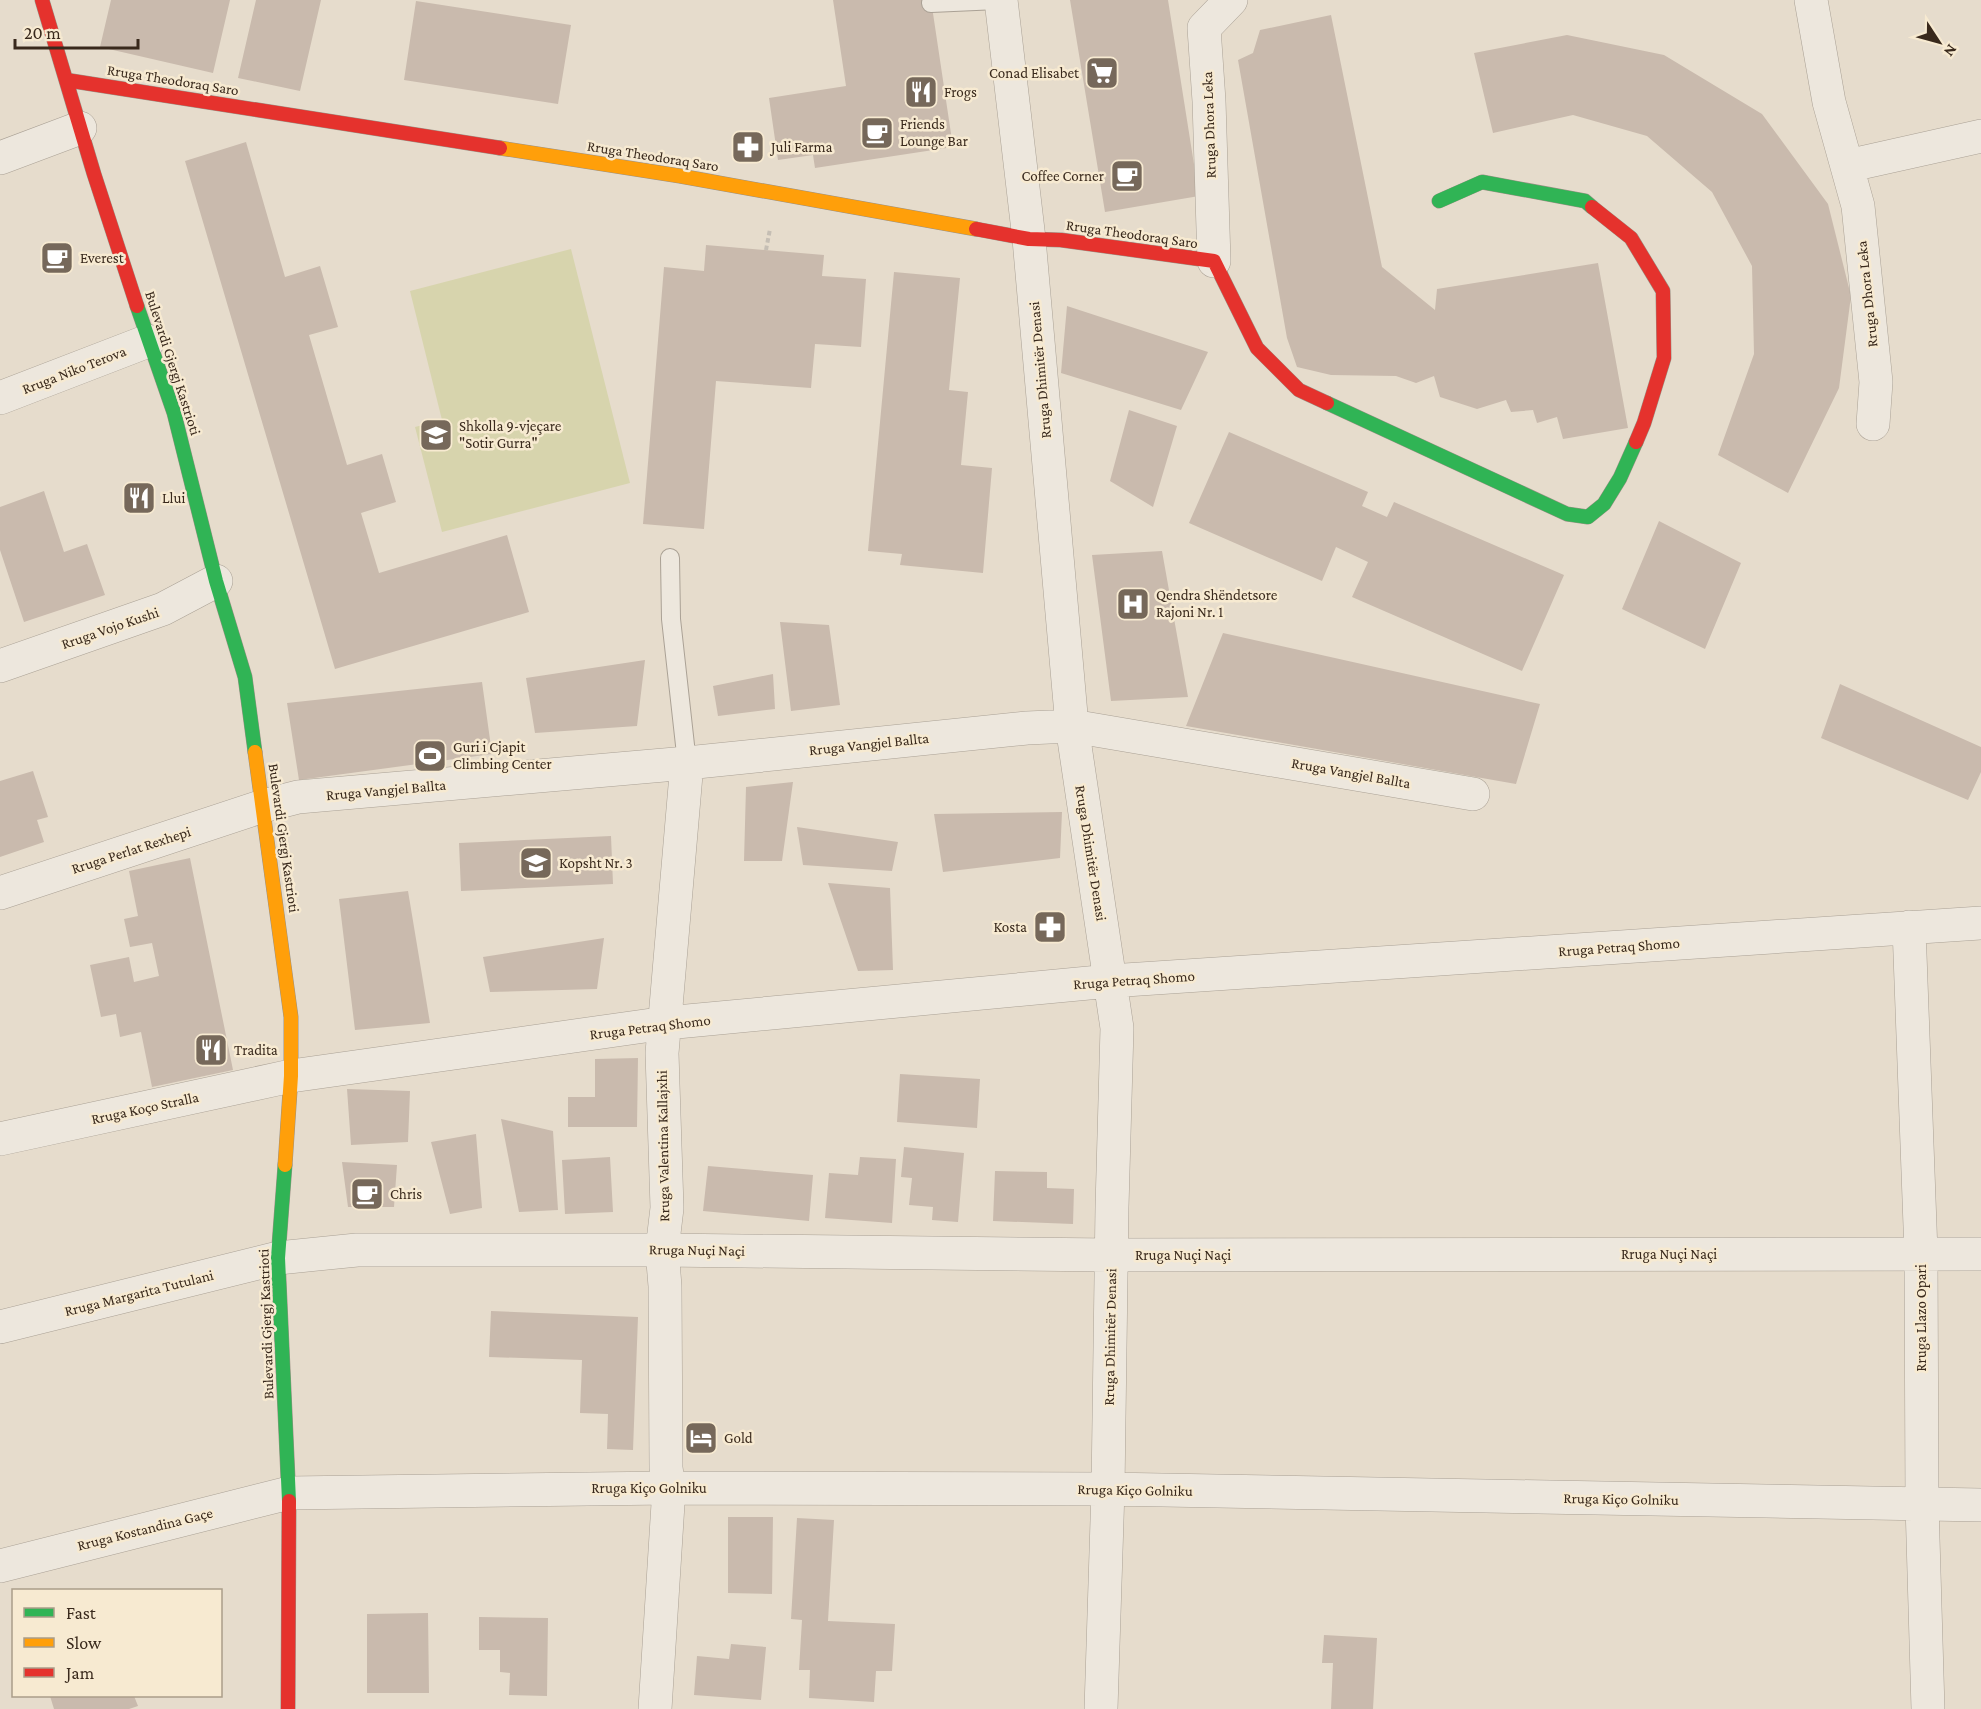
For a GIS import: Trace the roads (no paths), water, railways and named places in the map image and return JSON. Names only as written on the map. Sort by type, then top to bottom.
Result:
[{"type":"street","name":"Bulevardi Gjergj Kastrioti","points":[[42,0],[148,341],[174,413],[216,581],[245,676],[291,1017],[291,1076],[278,1258],[289,1493],[288,1709]]},
{"type":"street","name":"Rruga Dhimitër Denasi","points":[[999,0],[1029,239],[1071,726],[1117,1028],[1108,1489],[1101,1709]]},
{"type":"street","name":"Rruga Dhora Leka","points":[[1214,261],[1209,100],[1204,28],[1231,0]]},
{"type":"street","name":"Rruga Dhora Leka","points":[[1811,0],[1829,102],[1858,207],[1876,382],[1873,424]]},
{"type":"street","name":"Rruga Theodoraq Saro","points":[[66,80],[680,176],[1029,239],[1061,240],[1214,261],[1257,348],[1299,390],[1567,514],[1588,517],[1604,504],[1620,478],[1644,423],[1664,358],[1663,291],[1631,238],[1585,201],[1482,182],[1439,201]]},
{"type":"street","points":[[0,158],[80,128]]},
{"type":"street","points":[[1847,166],[1981,136]]},
{"type":"street","name":"Rruga Niko Terova","points":[[0,398],[148,341]]},
{"type":"street","name":"Rruga Vojo Kushi","points":[[0,666],[164,609],[216,581]]},
{"type":"street","name":"Rruga Vangjel Ballta","points":[[263,806],[298,797],[687,763],[1027,728],[1071,726],[1473,794]]},
{"type":"street","name":"Rruga Valentina Kallajxhi","points":[[655,1709],[669,1488],[666,1468],[665,1286],[662,1250],[667,1208],[662,1053],[687,763]]},
{"type":"street","name":"Rruga Perlat Rexhepi","points":[[0,893],[263,806]]},
{"type":"street","name":"Rruga Petraq Shomo","points":[[291,1076],[666,1023],[1110,981],[1981,923]]},
{"type":"street","name":"Rruga Llazo Opari","points":[[1909,927],[1921,1253],[1922,1504],[1928,1709]]},
{"type":"street","name":"Rruga Koço Stralla","points":[[0,1139],[291,1076]]},
{"type":"street","name":"Rruga Nuçi Naçi","points":[[278,1258],[357,1250],[662,1250],[1111,1255],[1981,1254]]},
{"type":"street","name":"Rruga Margarita Tutulani","points":[[0,1327],[278,1258]]},
{"type":"street","name":"Rruga Kiço Golniku","points":[[289,1493],[669,1488],[1108,1489],[1981,1505]]},
{"type":"street","name":"Rruga Kostandina Gaçe","points":[[0,1566],[289,1493]]},
{"type":"lane","points":[[932,3],[999,0]]},
{"type":"lane","points":[[670,558],[671,620],[687,763]]},
{"type":"place","name":"Conad Elisabet","points":[[1102,73]]},
{"type":"place","name":"Frogs","points":[[921,92]]},
{"type":"place","name":"Friends Lounge Bar","points":[[877,133]]},
{"type":"place","name":"Juli Farma","points":[[748,147]]},
{"type":"place","name":"Coffee Corner","points":[[1127,176]]},
{"type":"place","name":"Everest","points":[[57,258]]},
{"type":"place","name":"Shkolla 9-vjeçare \"Sotir Gurra\"","points":[[436,435]]},
{"type":"place","name":"Llui","points":[[139,498]]},
{"type":"place","name":"Qendra Shëndetsore Rajoni Nr. 1","points":[[1133,604]]},
{"type":"place","name":"Guri i Cjapit Climbing Center","points":[[430,756]]},
{"type":"place","name":"Kopsht Nr. 3","points":[[536,863]]},
{"type":"place","name":"Kosta","points":[[1050,927]]},
{"type":"place","name":"Tradita","points":[[211,1050]]},
{"type":"place","name":"Chris","points":[[367,1194]]},
{"type":"place","name":"Gold","points":[[701,1438]]}]
